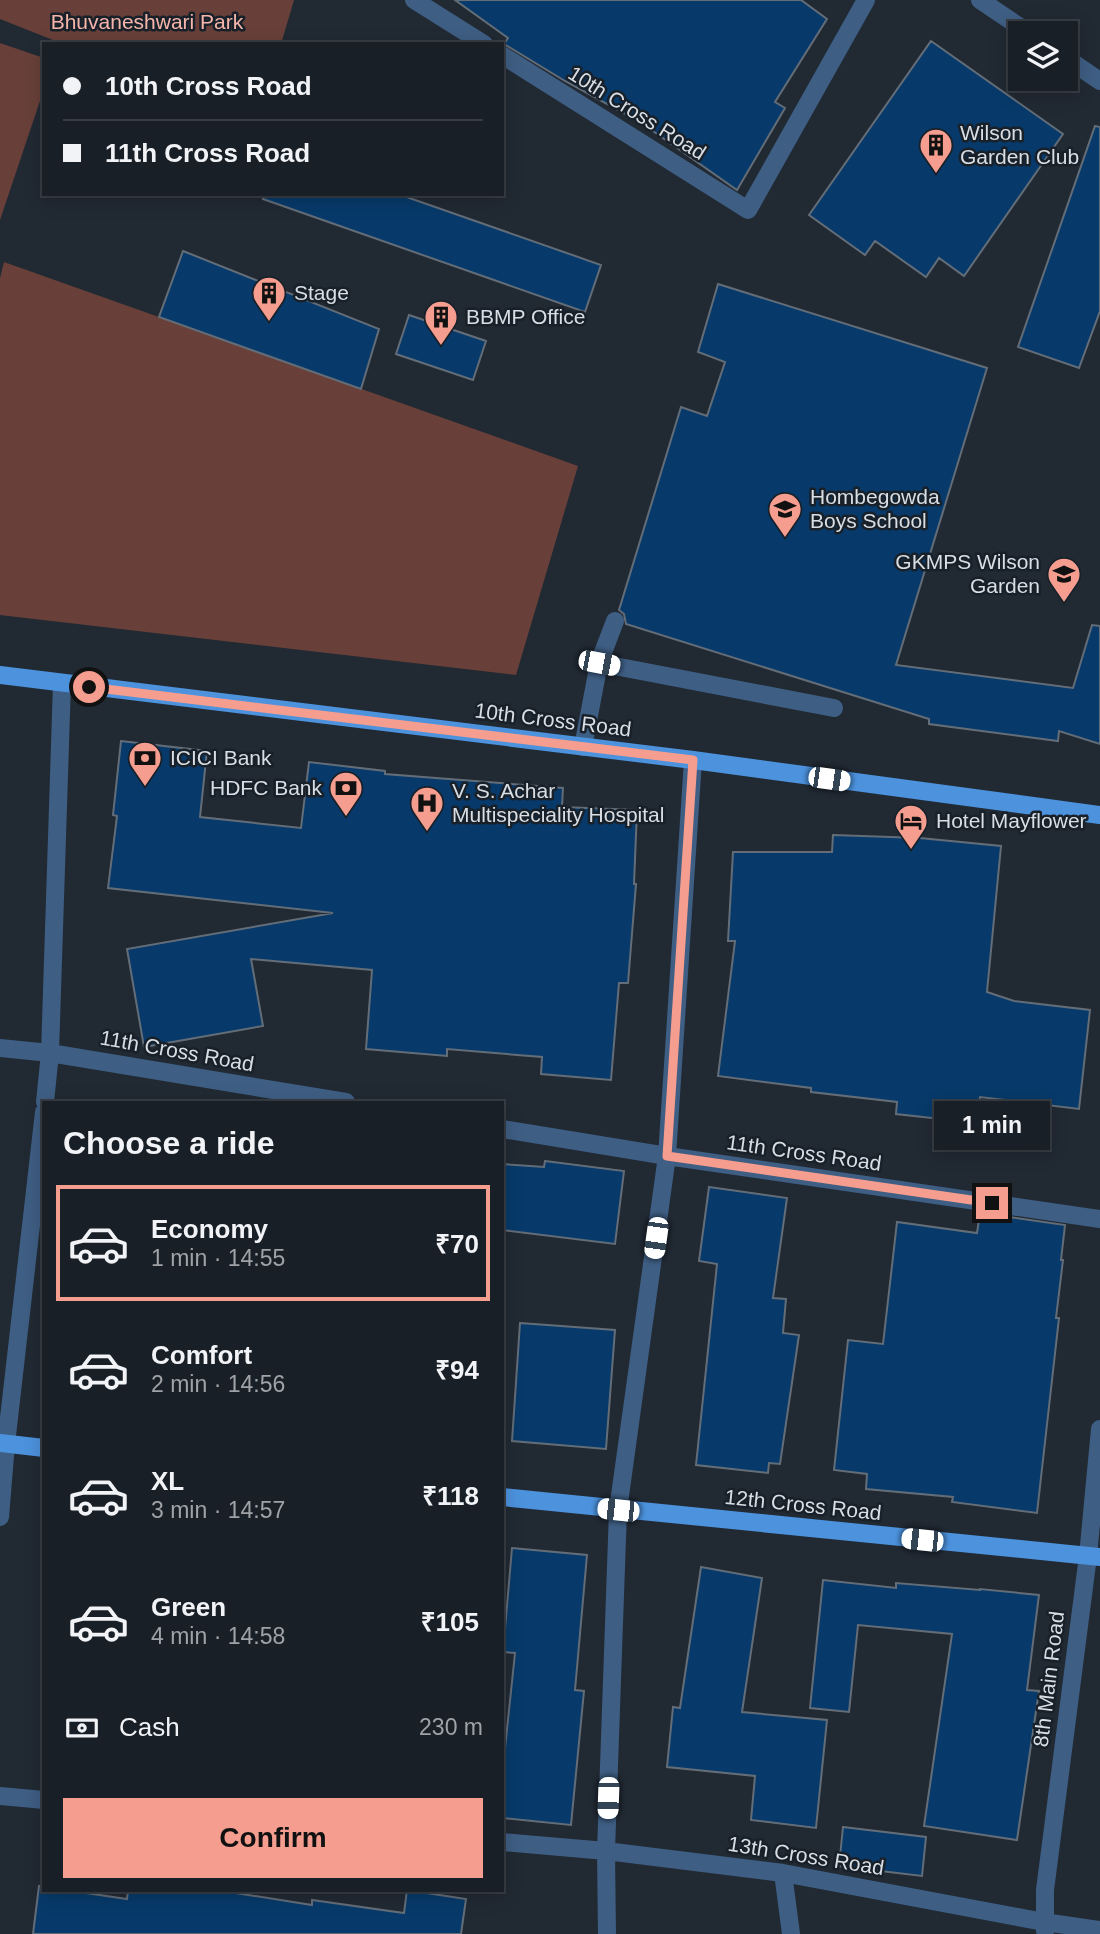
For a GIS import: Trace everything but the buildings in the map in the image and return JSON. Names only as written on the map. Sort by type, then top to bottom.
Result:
[{"type":"main road","name":"10th Cross Road","points":[[0,675],[693,760],[1100,815]]},
{"type":"main road","points":[[3,1444],[42,1448]]},
{"type":"main road","name":"12th Cross Road","points":[[504,1497],[1094,1556]]},
{"type":"street","points":[[414,0],[481,42]]},
{"type":"street","name":"10th Cross Road","points":[[504,56],[748,210],[866,0]]},
{"type":"street","points":[[980,0],[1011,21]]},
{"type":"street","points":[[1078,66],[1100,81]]},
{"type":"street","points":[[583,747],[599,663],[615,621]]},
{"type":"street","points":[[599,663],[834,708]]},
{"type":"street","points":[[45,1101],[50,1053],[62,683]]},
{"type":"street","points":[[607,1934],[606,1851],[618,1510],[667,1156],[693,760]]},
{"type":"street","name":"11th Cross Road","points":[[0,1048],[50,1053],[340,1101]]},
{"type":"street","points":[[0,1517],[3,1444],[42,1128]]},
{"type":"street","name":"11th Cross Road","points":[[504,1129],[667,1156],[1100,1219]]},
{"type":"street","name":"8th Main Road","points":[[1045,1928],[1045,1890],[1094,1556],[1100,1429]]},
{"type":"street","points":[[0,1796],[42,1800]]},
{"type":"street","name":"13th Cross Road","points":[[504,1842],[606,1851],[783,1873],[1045,1928],[1100,1930]]},
{"type":"street","points":[[783,1873],[791,1934]]},
{"type":"green space","name":"Bhuvaneshwari Park","points":[[0,0],[294,0],[282,42],[58,42],[0,19]]},
{"type":"green space","points":[[0,43],[42,57],[42,95],[0,220]]},
{"type":"green space","points":[[4,262],[578,466],[516,675],[0,615],[0,278]]},
{"type":"place","name":"Wilson Garden Club","points":[[936,175]]},
{"type":"place","name":"Stage","points":[[269,323]]},
{"type":"place","name":"BBMP Office","points":[[441,347]]},
{"type":"place","name":"Hombegowda Boys School","points":[[785,539]]},
{"type":"place","name":"GKMPS Wilson Garden","points":[[1064,604]]},
{"type":"place","name":"ICICI Bank","points":[[145,788]]},
{"type":"place","name":"HDFC Bank","points":[[346,818]]},
{"type":"place","name":"V. S. Achar Multispeciality Hospital","points":[[427,833]]},
{"type":"place","name":"Hotel Mayflower","points":[[911,851]]},
{"type":"route","points":[[89,687],[693,760],[667,1156],[992,1203]]}]
